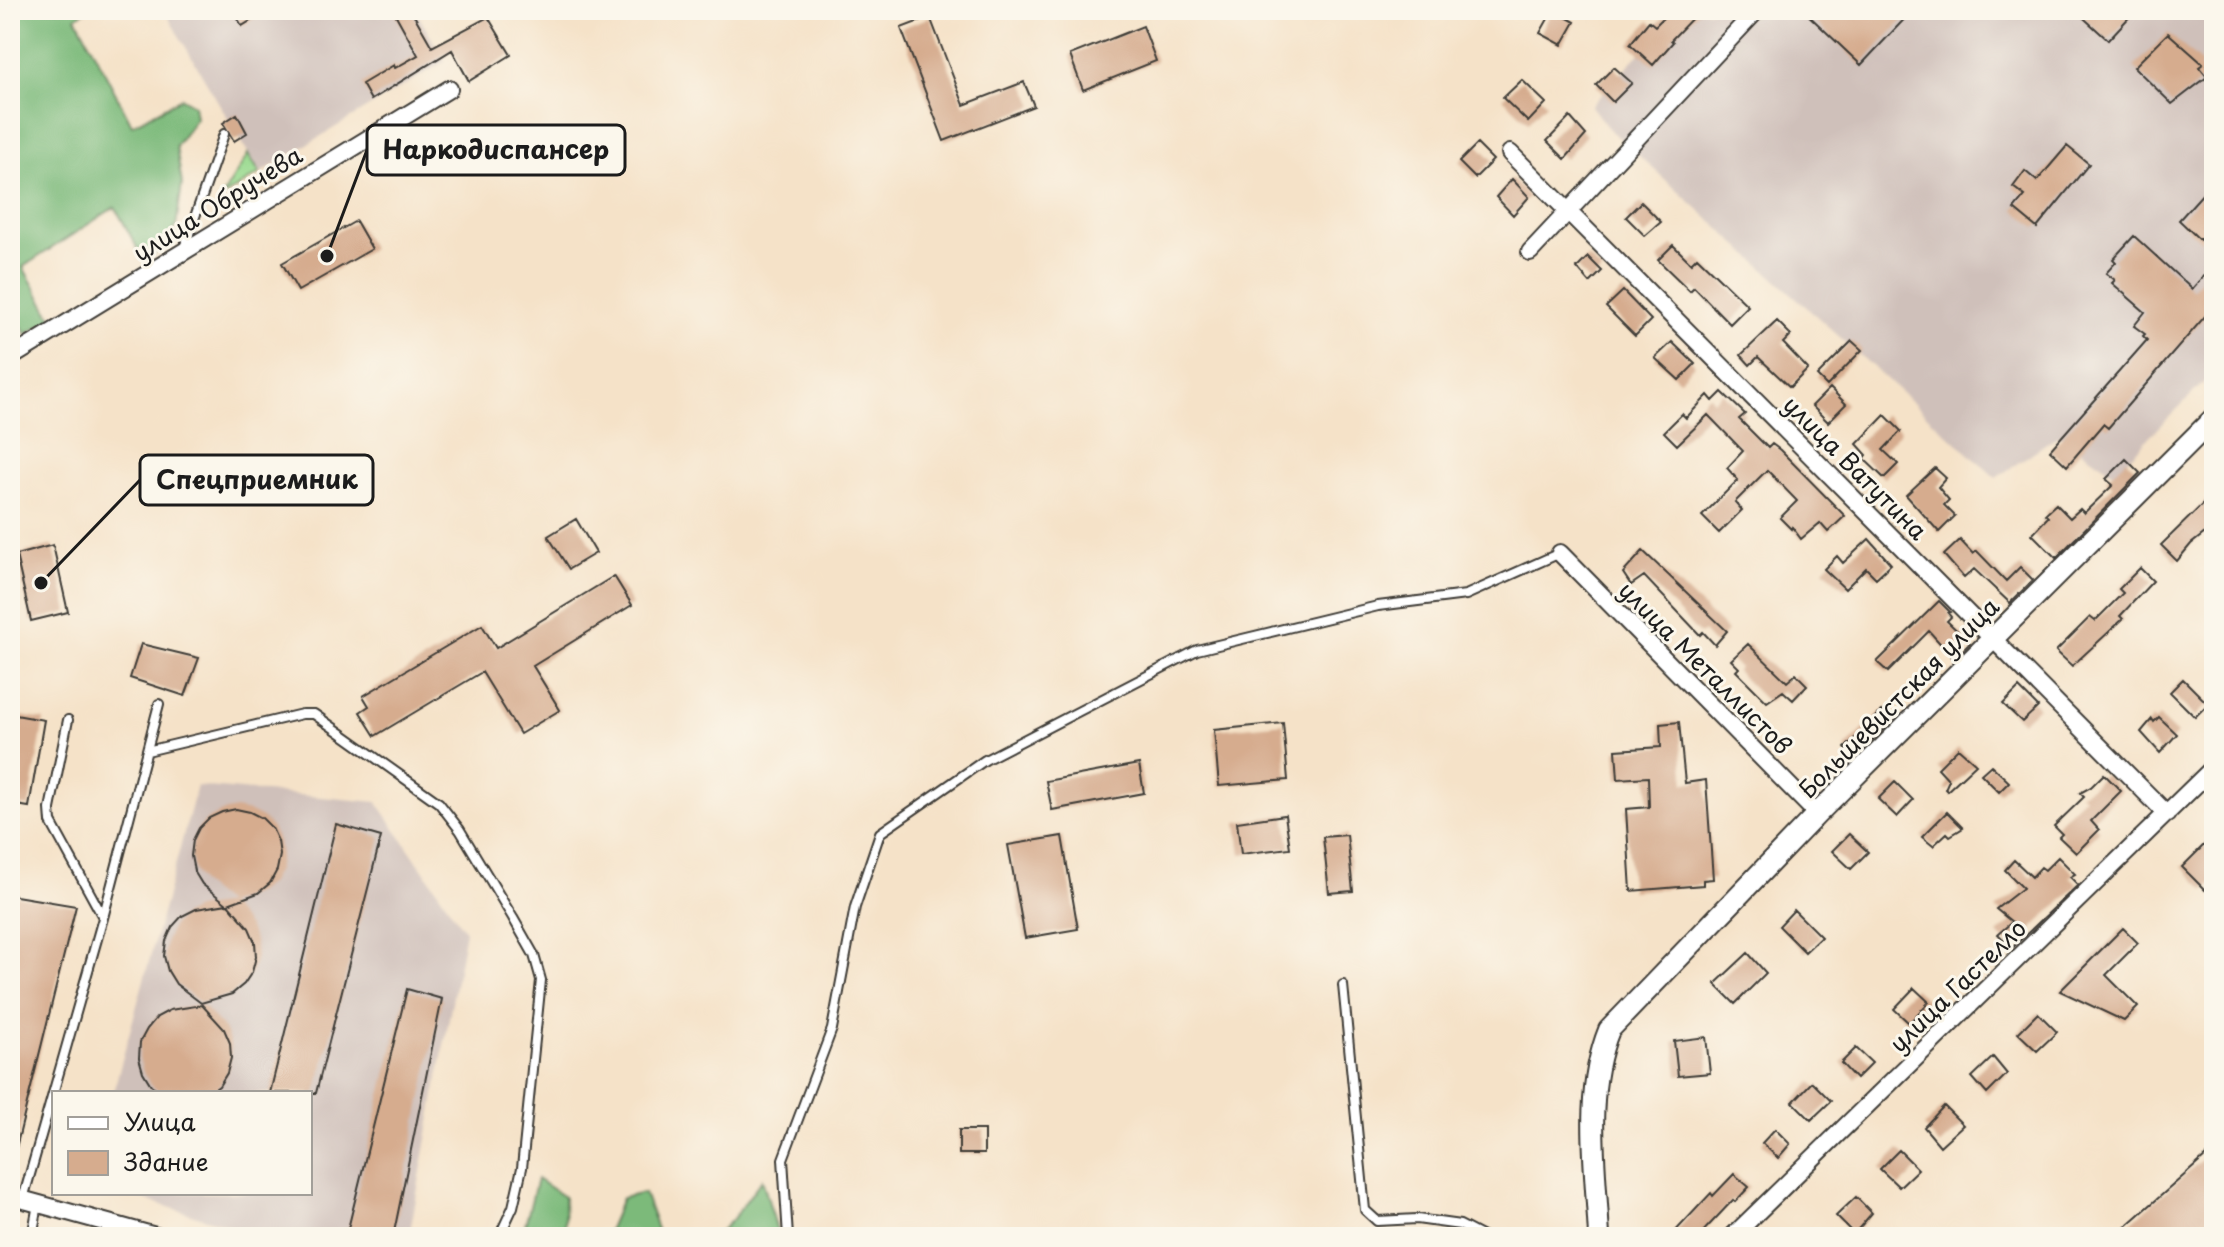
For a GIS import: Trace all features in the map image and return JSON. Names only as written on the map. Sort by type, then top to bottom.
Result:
[{"type":"street","points":[[1530,252],[1571,212],[1757,10]]},
{"type":"street","name":"улица Обручева","points":[[12,351],[183,253],[449,89]]},
{"type":"street","name":"улица Ватутина","points":[[1510,153],[2167,814]]},
{"type":"street","name":"Большевистская улица","points":[[1599,1237],[1594,1081],[1605,1041],[1621,1015],[1817,814],[2214,418]]},
{"type":"street","name":"улица Металлистов","points":[[1560,553],[1817,814]]},
{"type":"street","name":"улица Гастелло","points":[[1732,1237],[2214,767]]},
{"type":"street","points":[[24,1200],[159,1237]]},
{"type":"lane","points":[[183,253],[224,134]]},
{"type":"lane","points":[[788,1237],[783,1159],[832,1029],[855,907],[880,833],[985,760],[1197,650],[1378,606],[1466,595],[1560,553]]},
{"type":"lane","points":[[55,1091],[159,704]]},
{"type":"lane","points":[[147,751],[302,714],[314,714],[439,803],[460,830],[534,955],[541,980],[522,1168],[513,1207],[499,1237]]},
{"type":"lane","points":[[68,720],[50,809],[51,822],[103,918]]},
{"type":"lane","points":[[1343,985],[1365,1210],[1377,1221],[1417,1219],[1460,1225],[1483,1237]]},
{"type":"lane","points":[[32,1237],[24,1200],[52,1100]]},
{"type":"shaded area","points":[[164,10],[415,10],[445,61],[260,173]]},
{"type":"shaded area","points":[[1679,10],[2214,10],[2214,372],[2114,473],[2058,435],[1996,478],[1607,127],[1591,106]]},
{"type":"shaded area","points":[[197,786],[377,802],[465,931],[409,1237],[265,1237],[129,1195],[312,1195],[312,1091],[114,1091]]},
{"type":"green space","points":[[10,10],[87,10],[76,17],[132,125],[182,98],[194,105],[196,118],[176,146],[182,184],[176,227],[146,264],[115,207],[23,267],[53,319],[26,334],[10,306]]},
{"type":"green space","points":[[247,156],[260,173],[221,198]]},
{"type":"green space","points":[[537,1179],[564,1197],[565,1237],[522,1237]]},
{"type":"green space","points":[[762,1179],[779,1237],[714,1237],[732,1220]]},
{"type":"green space","points":[[644,1193],[658,1232],[655,1237],[599,1237],[608,1231],[622,1198]]},
{"type":"building","points":[[233,10],[268,10],[242,26]]},
{"type":"building","points":[[393,10],[411,10],[432,47],[488,17],[511,55],[469,81],[452,50],[371,100],[362,84],[418,55]]},
{"type":"building","points":[[1553,10],[1575,22],[1562,45],[1540,33]]},
{"type":"building","points":[[1671,10],[1700,10],[1671,40],[1673,42],[1653,65],[1630,44],[1649,21],[1655,26]]},
{"type":"building","points":[[1803,10],[1913,10],[1861,65]]},
{"type":"building","points":[[2075,10],[2136,10],[2108,40]]},
{"type":"building","points":[[930,17],[964,105],[1024,82],[1034,106],[944,141],[901,28]]},
{"type":"building","points":[[1143,26],[1156,61],[1083,90],[1070,55]]},
{"type":"building","points":[[2168,33],[2203,64],[2199,67],[2207,77],[2172,104],[2134,67]]},
{"type":"building","points":[[1614,67],[1632,83],[1613,102],[1596,85]]},
{"type":"building","points":[[1522,80],[1546,103],[1528,122],[1503,98]]},
{"type":"building","points":[[237,114],[247,133],[234,141],[223,123]]},
{"type":"building","points":[[1570,117],[1586,135],[1565,159],[1547,141]]},
{"type":"building","points":[[1477,144],[1493,160],[1475,178],[1459,162]]},
{"type":"building","points":[[2067,146],[2089,164],[2037,228],[2014,209],[2025,196],[2013,187],[2025,171],[2037,181]]},
{"type":"building","points":[[1512,179],[1529,197],[1513,215],[1496,197]]},
{"type":"building","points":[[2206,190],[2214,198],[2214,225],[2200,240],[2179,220]]},
{"type":"building","points":[[1641,202],[1661,222],[1645,236],[1626,217]]},
{"type":"building","points":[[356,221],[372,249],[298,291],[282,263]]},
{"type":"building","points":[[2134,236],[2192,289],[2214,264],[2214,306],[2108,428],[2103,424],[2067,466],[2050,450],[2147,340],[2143,336],[2145,334],[2134,326],[2145,312],[2112,283],[2115,280],[2106,273],[2116,262],[2113,259]]},
{"type":"building","points":[[1673,245],[1691,263],[1697,257],[1748,306],[1730,324],[1694,287],[1690,291],[1658,260]]},
{"type":"building","points":[[1588,257],[1602,271],[1590,283],[1577,268]]},
{"type":"building","points":[[1623,291],[1651,320],[1635,336],[1606,307]]},
{"type":"building","points":[[1777,321],[1791,335],[1783,343],[1808,369],[1790,387],[1758,357],[1750,365],[1741,355]]},
{"type":"building","points":[[1852,341],[1862,350],[1827,386],[1817,376]]},
{"type":"building","points":[[1672,342],[1695,364],[1679,380],[1655,358]]},
{"type":"building","points":[[1830,388],[1846,404],[1828,422],[1812,406]]},
{"type":"building","points":[[1722,392],[1745,414],[1739,419],[1768,448],[1772,444],[1780,450],[1845,516],[1828,532],[1820,523],[1801,539],[1780,518],[1797,501],[1767,470],[1735,502],[1742,510],[1719,533],[1702,516],[1738,480],[1727,468],[1743,451],[1708,415],[1677,445],[1664,432],[1682,414],[1686,418],[1708,395],[1713,401]]},
{"type":"building","points":[[1885,415],[1901,431],[1883,450],[1898,464],[1884,478],[1864,459],[1867,455],[1857,444]]},
{"type":"building","points":[[2126,459],[2140,473],[2056,558],[2032,534],[2048,517],[2045,514],[2056,504],[2070,518],[2080,509],[2084,513],[2113,485],[2106,479]]},
{"type":"building","points":[[1935,468],[1946,478],[1938,487],[1949,500],[1944,505],[1955,516],[1939,532],[1906,495]]},
{"type":"building","points":[[2207,500],[2214,508],[2214,544],[2205,533],[2177,561],[2161,545]]},
{"type":"building","points":[[576,519],[596,553],[569,569],[548,536]]},
{"type":"building","points":[[1869,539],[1891,564],[1876,578],[1866,568],[1845,589],[1824,569],[1837,556],[1843,563]]},
{"type":"building","points":[[1960,540],[1973,554],[1977,551],[2006,581],[2020,567],[2033,580],[2010,603],[1974,569],[1964,578],[1944,555]]},
{"type":"building","points":[[53,545],[68,612],[31,621],[16,555]]},
{"type":"building","points":[[1643,551],[1727,631],[1715,645],[1703,632],[1700,635],[1644,576],[1631,585],[1623,573]]},
{"type":"building","points":[[2140,568],[2153,581],[2120,616],[2123,619],[2072,666],[2056,651],[2090,617],[2095,621],[2123,593],[2119,589]]},
{"type":"building","points":[[614,576],[632,605],[533,666],[560,710],[520,734],[482,672],[375,736],[360,712],[369,706],[363,696],[482,625],[496,648]]},
{"type":"building","points":[[1939,601],[1950,612],[1951,617],[1947,621],[1970,643],[1954,659],[1929,631],[1888,672],[1877,662]]},
{"type":"building","points":[[141,644],[199,658],[185,696],[130,678]]},
{"type":"building","points":[[1748,644],[1787,682],[1796,674],[1807,685],[1793,700],[1783,691],[1767,702],[1736,671],[1739,668],[1731,660]]},
{"type":"building","points":[[2183,679],[2208,704],[2195,717],[2170,692]]},
{"type":"building","points":[[2019,688],[2038,707],[2022,722],[2003,704]]},
{"type":"building","points":[[1882,711],[1892,721],[1854,758],[1845,748]]},
{"type":"building","points":[[10,714],[44,720],[29,807],[10,804]]},
{"type":"building","points":[[2159,717],[2177,734],[2160,753],[2141,732],[2152,719],[2154,722]]},
{"type":"building","points":[[1679,722],[1685,783],[1706,780],[1713,879],[1703,880],[1703,885],[1631,891],[1626,809],[1649,807],[1648,777],[1618,779],[1616,750],[1661,747],[1660,724]]},
{"type":"building","points":[[1283,723],[1288,780],[1219,786],[1214,730]]},
{"type":"building","points":[[1958,748],[1976,764],[1947,791],[1949,780],[1938,768]]},
{"type":"building","points":[[1139,764],[1144,793],[1052,810],[1046,781]]},
{"type":"building","points":[[1991,765],[2009,782],[1999,792],[1981,774]]},
{"type":"building","points":[[2104,774],[2121,791],[2091,821],[2099,830],[2076,853],[2059,837],[2062,834],[2054,826],[2084,797],[2080,793]]},
{"type":"building","points":[[1895,782],[1913,800],[1897,817],[1878,799]]},
{"type":"building","points":[[236,809],[262,818],[272,828],[280,855],[270,883],[258,893],[228,904],[249,928],[255,942],[256,957],[252,972],[232,994],[201,1003],[176,984],[168,971],[164,956],[166,941],[172,927],[182,916],[196,909],[227,904],[202,884],[194,871],[191,856],[193,840],[199,828],[209,818]]},
{"type":"building","points":[[1947,812],[1963,828],[1950,836],[1947,833],[1933,846],[1922,837]]},
{"type":"building","points":[[1285,815],[1290,848],[1241,854],[1237,822]]},
{"type":"building","points":[[336,824],[381,837],[316,1093],[270,1091]]},
{"type":"building","points":[[1849,834],[1868,852],[1851,869],[1832,851]]},
{"type":"building","points":[[1347,835],[1353,891],[1329,893],[1323,837]]},
{"type":"building","points":[[1062,836],[1078,929],[1025,938],[1008,845]]},
{"type":"building","points":[[2204,845],[2214,855],[2214,881],[2205,890],[2182,867]]},
{"type":"building","points":[[2058,857],[2075,874],[2070,877],[2078,885],[2012,948],[1998,934],[2012,922],[1996,909],[2023,888],[2005,870],[2014,860],[2032,877],[2041,867],[2045,870]]},
{"type":"building","points":[[10,895],[76,906],[15,1152],[10,1151]]},
{"type":"building","points":[[1794,910],[1821,937],[1805,952],[1779,926]]},
{"type":"building","points":[[2123,928],[2138,943],[2106,975],[2138,1007],[2124,1021],[2060,991]]},
{"type":"building","points":[[1748,953],[1766,973],[1735,1004],[1715,984]]},
{"type":"building","points":[[1914,988],[1929,1002],[1909,1023],[1894,1009]]},
{"type":"building","points":[[407,989],[442,999],[393,1237],[346,1237]]},
{"type":"building","points":[[202,1005],[224,1029],[230,1043],[231,1058],[227,1073],[212,1091],[158,1091],[143,1072],[139,1058],[140,1042],[157,1017],[170,1010]]},
{"type":"building","points":[[2038,1013],[2057,1032],[2037,1051],[2018,1033]]},
{"type":"building","points":[[1706,1037],[1710,1073],[1678,1076],[1674,1041]]},
{"type":"building","points":[[1856,1048],[1872,1063],[1856,1079],[1841,1063]]},
{"type":"building","points":[[1993,1057],[2007,1074],[1987,1094],[1972,1077]]},
{"type":"building","points":[[1812,1082],[1831,1101],[1811,1120],[1793,1102]]},
{"type":"building","points":[[1944,1106],[1963,1125],[1940,1146],[1924,1127]]},
{"type":"building","points":[[1775,1129],[1790,1144],[1778,1158],[1762,1143]]},
{"type":"building","points":[[959,1130],[984,1130],[984,1154],[959,1154]]},
{"type":"building","points":[[2214,1149],[2214,1237],[2114,1237]]},
{"type":"building","points":[[1899,1150],[1918,1169],[1899,1187],[1880,1169]]},
{"type":"building","points":[[1734,1174],[1749,1187],[1735,1202],[1733,1200],[1698,1237],[1670,1237],[1711,1193],[1713,1196]]},
{"type":"building","points":[[1856,1197],[1872,1213],[1854,1234],[1836,1216]]},
{"type":"place","name":"Наркодиспансер","points":[[327,256]]},
{"type":"place","name":"Спецприемник","points":[[41,583]]}]
